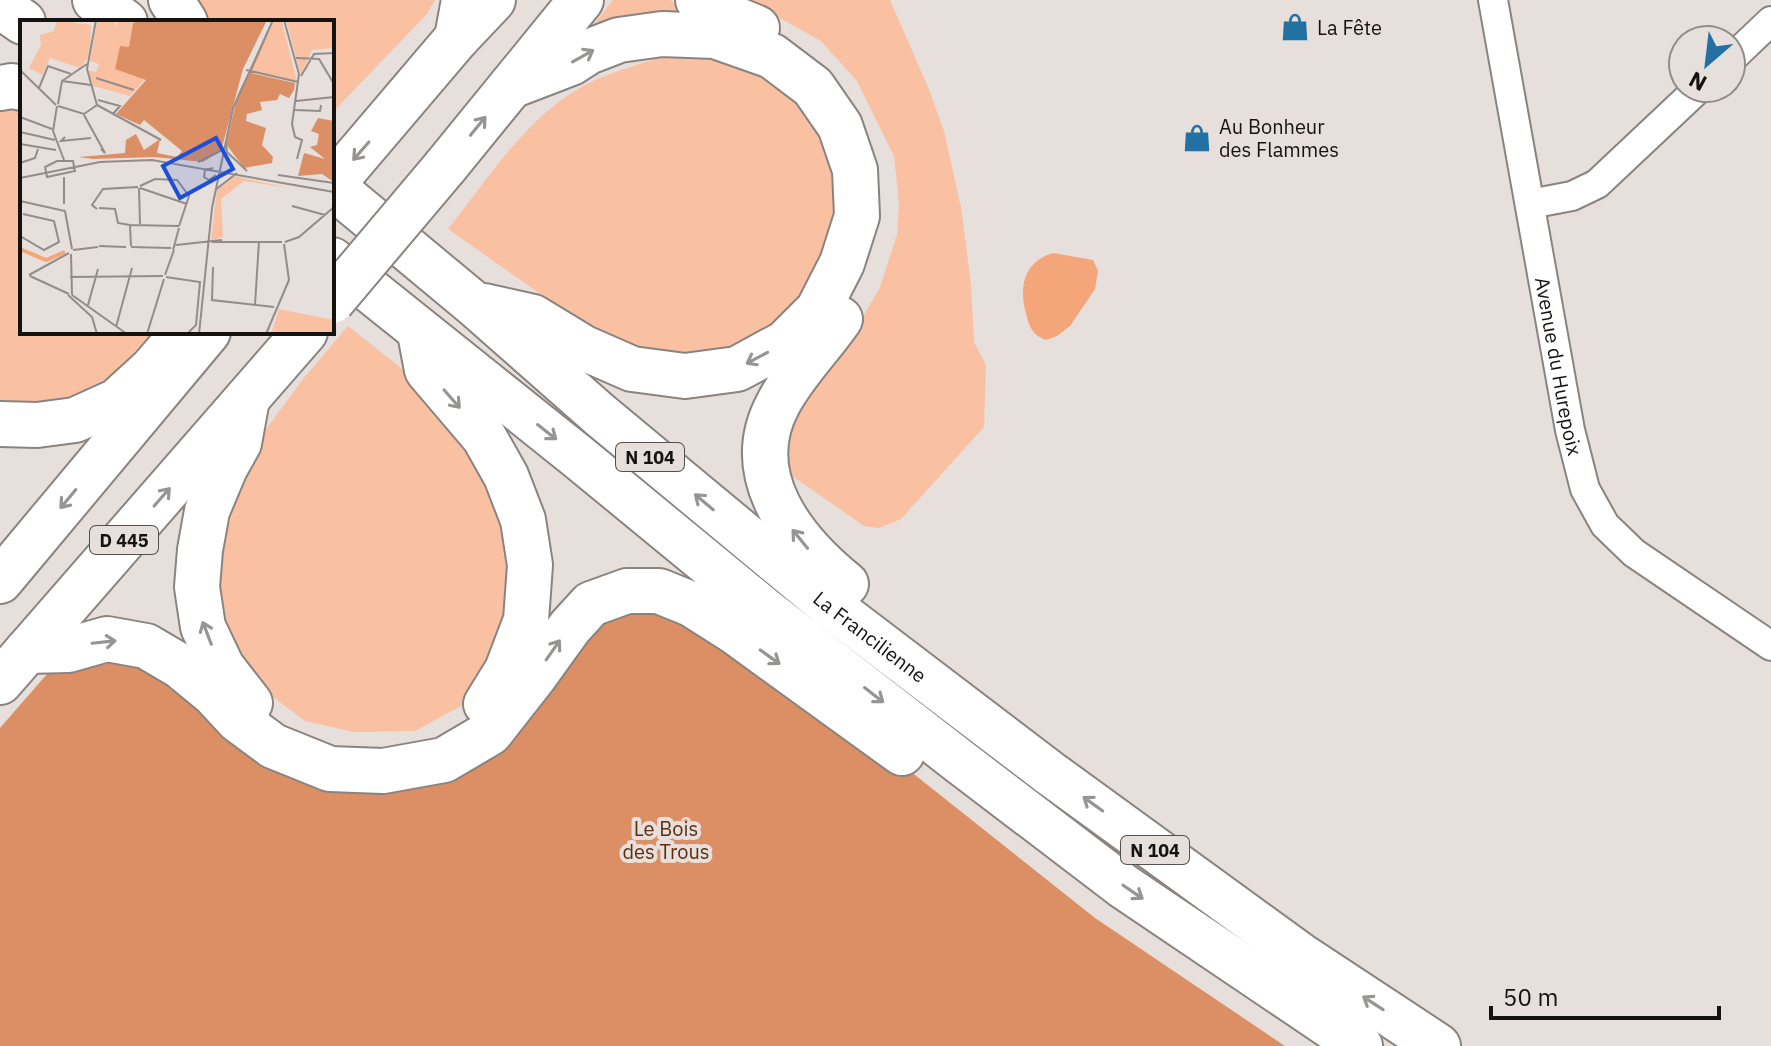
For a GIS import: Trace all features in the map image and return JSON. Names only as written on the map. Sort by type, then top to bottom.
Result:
[{"type":"main road","points":[[95,0],[122,20]]},
{"type":"main road","points":[[171,0],[184,20]]},
{"type":"main road","points":[[334,184],[390,117],[461,19],[493,0]]},
{"type":"main road","points":[[334,297],[352,257],[445,167],[581,0]]},
{"type":"main road","points":[[698,0],[709,8],[783,39],[827,76],[856,119],[875,166],[876,227],[863,276],[838,322],[777,405],[766,437],[766,470],[780,511],[799,540],[856,592],[879,644]]},
{"type":"main road","points":[[0,6],[20,20]]},
{"type":"main road","points":[[474,304],[533,317],[584,348],[632,369],[685,376],[737,369],[785,343],[818,310],[842,263],[857,216],[855,170],[840,126],[813,87],[772,56],[715,36],[662,34],[619,40],[511,86]]},
{"type":"main road","points":[[0,88],[20,88]]},
{"type":"main road","name":"La Francilienne","points":[[334,188],[474,304],[600,415],[879,644],[1063,783],[1300,955],[1438,1046]]},
{"type":"main road","name":"N 104","points":[[352,257],[419,332],[577,456],[768,613],[1123,886],[1360,1046]]},
{"type":"main road","points":[[247,399],[239,443],[207,511],[200,550],[197,587],[203,627],[222,667],[245,699],[275,724],[309,740],[346,748],[382,749],[423,744],[462,728],[487,703],[507,670],[526,620],[530,565],[523,520],[506,476],[484,437],[427,370],[419,332]]},
{"type":"main road","points":[[0,424],[37,425],[75,420],[117,401],[152,369],[182,334]]},
{"type":"main road","points":[[0,581],[206,334]]},
{"type":"main road","name":"D 445","points":[[13,666],[303,334]]},
{"type":"main road","points":[[13,666],[107,639],[146,646],[180,666],[214,694],[238,720],[273,746],[330,769],[383,771],[444,760],[490,733],[591,604],[627,591],[659,591],[691,604],[724,625],[902,753],[959,761]]},
{"type":"street","name":"Avenue du Hurepoix","points":[[1493,0],[1570,430],[1585,489],[1605,525],[1634,553],[1771,646]]},
{"type":"street","points":[[1747,44],[1771,21]]},
{"type":"street","points":[[1530,204],[1572,196],[1597,184],[1682,104]]},
{"type":"shaded area","points":[[186,0],[435,0],[427,14],[334,111],[334,20],[207,20]]},
{"type":"shaded area","points":[[613,0],[670,0],[685,12],[597,33],[592,27]]},
{"type":"shaded area","points":[[741,0],[890,0],[944,131],[961,207],[971,285],[974,342],[986,365],[984,427],[901,519],[879,528],[864,526],[785,471],[789,430],[814,381],[863,317],[880,287],[897,235],[899,203],[894,156],[857,81],[821,41]]},
{"type":"shaded area","points":[[668,55],[747,61],[789,89],[815,118],[843,183],[840,219],[804,303],[772,327],[735,345],[694,353],[633,346],[590,329],[448,229],[513,146],[550,109],[593,81]]},
{"type":"shaded area","points":[[20,99],[20,334],[152,334],[105,381],[71,401],[0,410],[0,101]]},
{"type":"shaded area","points":[[1053,253],[1093,260],[1098,271],[1095,289],[1070,326],[1046,340],[1031,328],[1023,291],[1031,268]]},
{"type":"shaded area","points":[[348,326],[415,379],[482,470],[504,522],[514,575],[509,624],[487,674],[463,705],[415,731],[354,732],[305,721],[260,687],[230,641],[216,589],[230,494],[256,443],[303,379]]},
{"type":"green space","name":"Le Bois des Trous","points":[[627,591],[735,632],[1095,918],[1285,1046],[0,1046],[0,728],[68,650],[107,639],[273,746],[444,760]]},
{"type":"place","name":"La Fête","points":[[1295,27]]},
{"type":"place","name":"Au Bonheur des Flammes","points":[[1197,138]]}]
